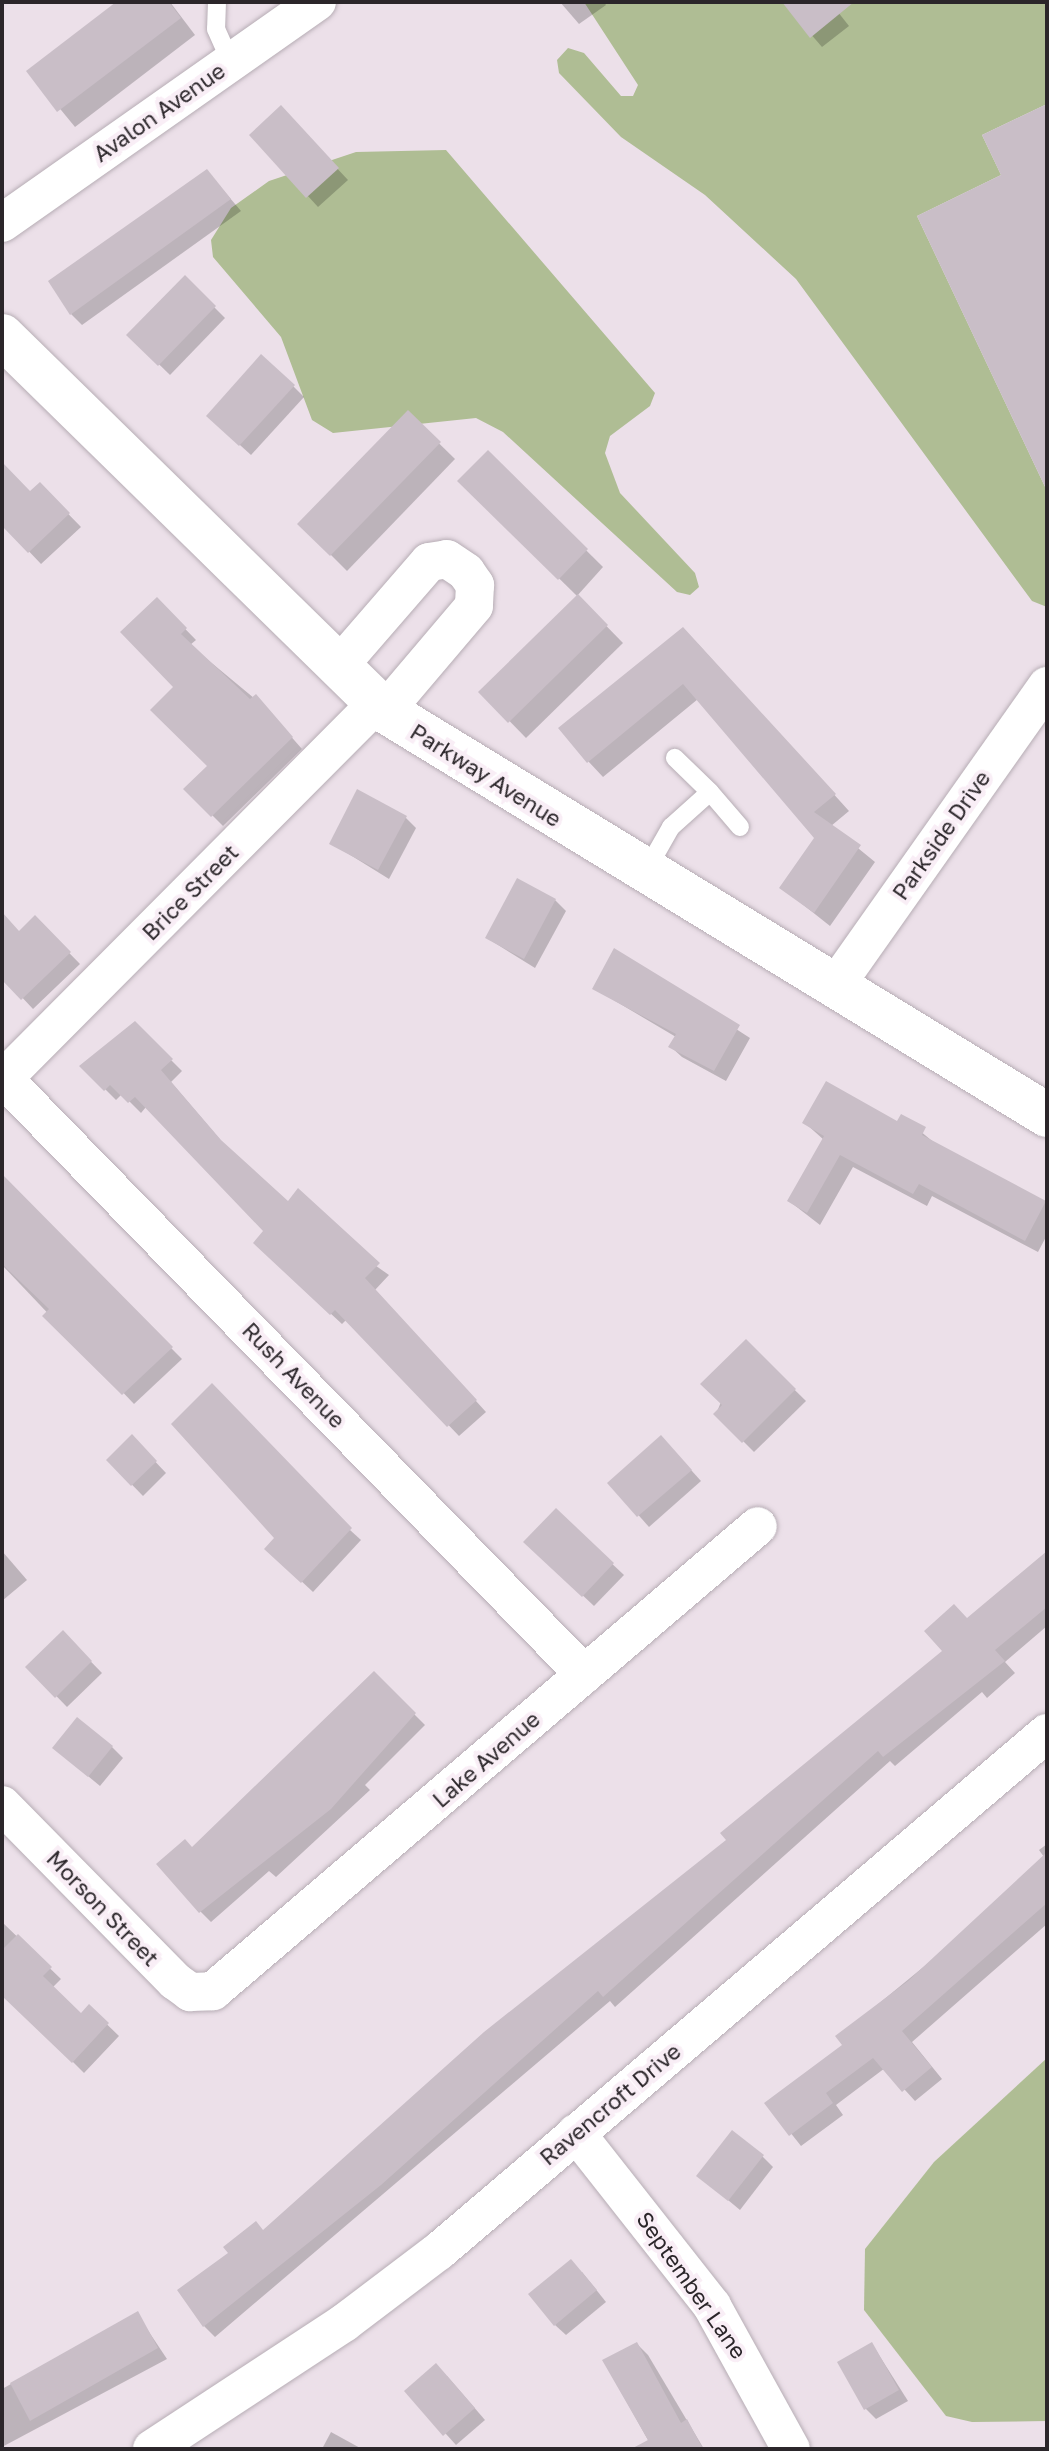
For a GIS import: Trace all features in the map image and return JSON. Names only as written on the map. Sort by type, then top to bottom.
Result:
[{"type":"street","name":"Avalon Avenue","points":[[2,223],[317,2]]},
{"type":"street","name":"Parkway Avenue","points":[[2,336],[381,707],[1047,1115]]},
{"type":"street","name":"Brice Street","points":[[2,1078],[381,707],[474,606],[475,585],[466,572],[447,559],[429,562],[338,667]]},
{"type":"street","name":"Parkside Drive","points":[[836,985],[1047,686]]},
{"type":"street","name":"Rush Avenue","points":[[2,1078],[584,1674]]},
{"type":"street","name":"Lake Avenue","points":[[213,1991],[758,1526]]},
{"type":"street","name":"Ravencroft Drive","points":[[163,2446],[344,2323],[576,2133],[1047,1733]]},
{"type":"street","name":"Morson Street","points":[[2,1805],[175,1981],[190,1992],[213,1991]]},
{"type":"street","name":"September Lane","points":[[576,2133],[712,2306],[791,2449]]},
{"type":"lane","points":[[217,2],[216,29],[230,61]]},
{"type":"lane","points":[[675,758],[740,827]]},
{"type":"lane","points":[[646,871],[671,827],[710,792]]},
{"type":"green space","points":[[584,2],[1047,2],[1047,104],[982,135],[1001,175],[917,216],[1047,491],[1047,607],[1032,601],[796,279],[705,195],[621,137],[559,73],[557,60],[568,48],[584,53],[621,96],[633,96],[638,85]]},
{"type":"green space","points":[[446,150],[655,393],[650,406],[610,436],[605,453],[620,493],[695,573],[699,587],[690,595],[677,592],[503,432],[476,418],[333,433],[312,420],[281,337],[213,257],[211,240],[231,208],[269,181],[356,152]]},
{"type":"green space","points":[[1047,2058],[1047,2421],[972,2422],[946,2416],[864,2310],[865,2249],[934,2162]]},
{"type":"building","points":[[116,2],[169,2],[181,18],[57,112],[26,71]]},
{"type":"building","points":[[782,2],[854,2],[810,38]]},
{"type":"building","points":[[1047,104],[1047,491],[917,216],[1001,175],[982,135]]},
{"type":"building","points":[[281,105],[339,168],[306,198],[249,135]]},
{"type":"building","points":[[207,169],[231,199],[70,315],[48,281]]},
{"type":"building","points":[[185,275],[216,306],[158,366],[126,335]]},
{"type":"building","points":[[261,354],[295,385],[239,446],[206,416]]},
{"type":"building","points":[[408,410],[441,442],[330,556],[297,524]]},
{"type":"building","points":[[488,450],[588,549],[558,580],[457,481]]},
{"type":"building","points":[[2,462],[30,491],[40,482],[70,513],[28,553],[2,526]]},
{"type":"building","points":[[578,594],[608,625],[508,723],[478,692]]},
{"type":"building","points":[[157,597],[187,628],[181,634],[250,699],[256,694],[293,737],[211,817],[183,789],[207,766],[150,710],[173,687],[120,632]]},
{"type":"building","points":[[683,627],[836,794],[814,812],[861,845],[814,913],[779,888],[814,838],[683,684],[587,763],[558,728]]},
{"type":"building","points":[[357,789],[407,816],[378,870],[329,844]]},
{"type":"building","points":[[517,878],[556,899],[524,959],[485,938]]},
{"type":"building","points":[[2,912],[19,931],[35,915],[71,952],[21,1000],[2,980]]},
{"type":"building","points":[[614,948],[740,1025],[714,1071],[668,1047],[676,1034],[592,989]]},
{"type":"building","points":[[135,1021],[173,1059],[161,1070],[221,1140],[288,1201],[298,1188],[380,1263],[365,1278],[477,1400],[447,1427],[335,1310],[330,1315],[253,1243],[263,1231],[135,1097],[128,1103],[110,1085],[104,1091],[79,1066]]},
{"type":"building","points":[[826,1081],[897,1121],[901,1114],[926,1127],[922,1135],[1046,1201],[1025,1241],[919,1184],[913,1194],[840,1155],[807,1213],[787,1201],[824,1136],[802,1123]]},
{"type":"building","points":[[2,1174],[173,1347],[122,1395],[42,1316],[49,1309],[2,1264]]},
{"type":"building","points":[[746,1339],[796,1389],[742,1443],[713,1414],[722,1405],[700,1384]]},
{"type":"building","points":[[212,1383],[352,1528],[301,1583],[264,1549],[274,1538],[171,1424]]},
{"type":"building","points":[[132,1434],[157,1461],[131,1486],[106,1460]]},
{"type":"building","points":[[661,1435],[692,1470],[637,1517],[607,1483]]},
{"type":"building","points":[[556,1508],[614,1563],[582,1597],[523,1542]]},
{"type":"building","points":[[1047,1551],[1047,1607],[995,1650],[1005,1661],[883,1757],[878,1751],[603,1997],[598,1991],[381,2185],[203,2327],[177,2290],[228,2253],[223,2247],[256,2221],[263,2230],[484,2032],[726,1840],[720,1833],[942,1651],[924,1631],[954,1604],[967,1618]]},
{"type":"building","points":[[63,1630],[92,1661],[55,1698],[25,1667]]},
{"type":"building","points":[[374,1671],[416,1713],[331,1809],[199,1913],[156,1864],[185,1839],[192,1847]]},
{"type":"building","points":[[77,1717],[113,1746],[88,1777],[52,1748]]},
{"type":"building","points":[[1047,1852],[1047,1903],[902,2031],[932,2067],[902,2092],[873,2058],[826,2093],[833,2103],[789,2136],[764,2103],[842,2045],[835,2036],[908,1981]]},
{"type":"building","points":[[18,1934],[52,1967],[43,1976],[81,2013],[89,2004],[109,2023],[72,2063],[2,1996],[2,1950]]},
{"type":"building","points":[[732,2130],[764,2155],[728,2201],[696,2176]]},
{"type":"building","points":[[571,2259],[597,2290],[554,2326],[528,2294]]},
{"type":"building","points":[[138,2311],[158,2348],[30,2421],[10,2383]]},
{"type":"building","points":[[637,2342],[681,2423],[687,2419],[703,2449],[631,2449],[648,2440],[602,2360]]},
{"type":"building","points":[[872,2342],[899,2390],[864,2410],[837,2362]]},
{"type":"building","points":[[436,2363],[475,2408],[443,2436],[404,2391]]}]
